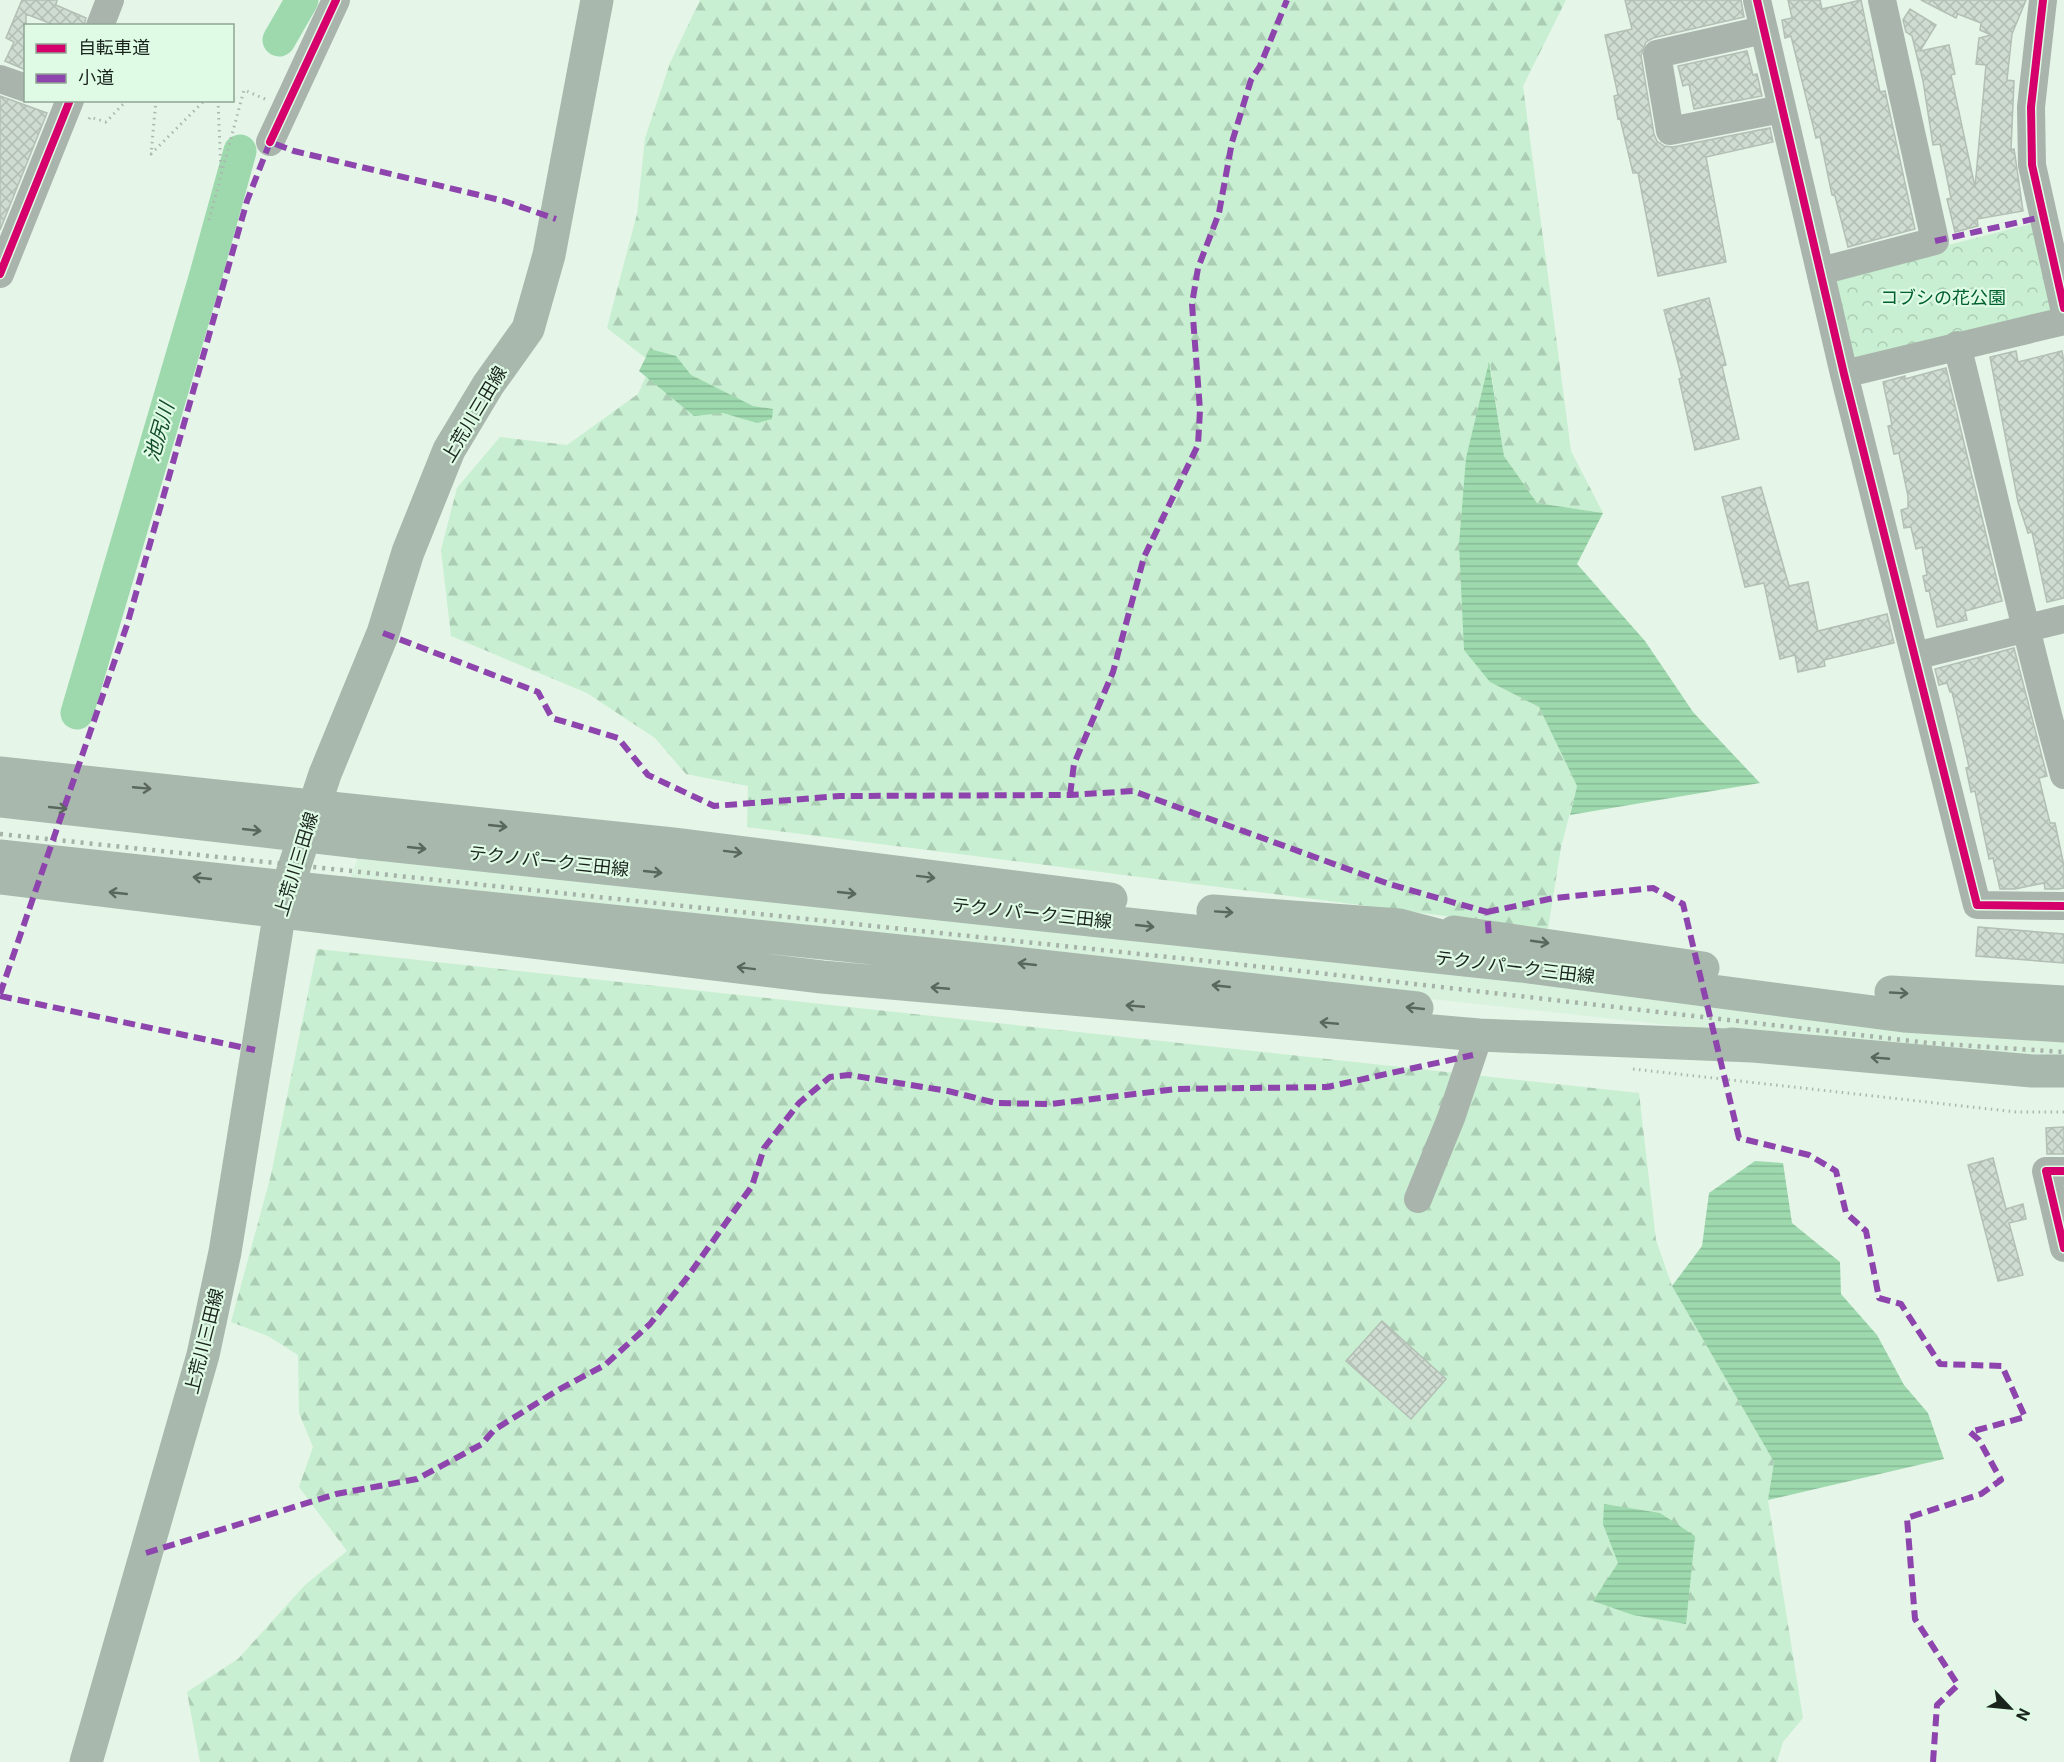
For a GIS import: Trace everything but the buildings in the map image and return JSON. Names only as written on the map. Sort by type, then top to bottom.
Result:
[{"type":"main road","name":"上荒川三田線","points":[[86,1762],[203,1355],[225,1252],[255,1050],[280,910],[314,804],[382,633],[408,552],[450,450],[488,385],[528,329],[549,255],[597,0]]},
{"type":"main road","points":[[0,773],[314,804],[673,844],[1203,911],[1399,925],[1539,942],[1845,990],[2064,1002]]},
{"type":"main road","name":"テクノパーク三田線","points":[[0,801],[359,842],[1521,966],[1904,1016],[2064,1026]]},
{"type":"main road","points":[[0,856],[1006,962],[1752,1046],[2032,1071],[2064,1071]]},
{"type":"main road","points":[[0,878],[822,977],[1485,1035],[1752,1046]]},
{"type":"main road","points":[[1399,925],[1480,946],[1521,966]]},
{"type":"main road","points":[[1485,1035],[1600,1053],[1840,1077],[1978,1087],[2064,1089]]},
{"type":"street","points":[[101,24],[110,0]]},
{"type":"street","points":[[270,142],[336,0]]},
{"type":"street","points":[[1757,0],[1844,374],[1977,905],[2064,906]]},
{"type":"street","points":[[1821,270],[1935,241],[1882,0]]},
{"type":"street","points":[[2043,0],[2031,107],[2032,165],[2064,308]]},
{"type":"street","points":[[1763,30],[1657,54],[1671,131],[1781,109]]},
{"type":"street","points":[[0,79],[24,87]]},
{"type":"street","points":[[0,274],[71,107]]},
{"type":"street","points":[[1844,374],[1956,345],[2064,321]]},
{"type":"street","points":[[1956,345],[2011,558],[2024,629],[2064,776]]},
{"type":"street","points":[[1915,656],[2064,619]]},
{"type":"street","points":[[1418,1199],[1485,1035]]},
{"type":"street","points":[[2064,1171],[2046,1171],[2064,1248]]},
{"type":"path","points":[[209,220],[244,90],[285,108]]},
{"type":"path","points":[[71,107],[106,122],[125,102]]},
{"type":"path","points":[[156,102],[151,154],[203,102]]},
{"type":"path","points":[[218,102],[221,177]]},
{"type":"shaded area","points":[[650,349],[676,356],[691,375],[753,406],[773,409],[772,419],[757,423],[723,413],[694,416],[639,371]]},
{"type":"shaded area","points":[[1489,362],[1504,456],[1537,503],[1603,513],[1577,564],[1645,641],[1693,712],[1760,783],[1570,815],[1577,786],[1539,707],[1490,682],[1464,650],[1459,544],[1466,458]]},
{"type":"shaded area","points":[[360,853],[2064,1032],[2064,1060],[1743,1033],[349,881]]},
{"type":"shaded area","points":[[1755,1161],[1783,1163],[1792,1223],[1840,1262],[1841,1294],[1877,1335],[1904,1385],[1928,1413],[1944,1459],[1768,1500],[1774,1462],[1672,1286],[1702,1246],[1709,1193]]},
{"type":"shaded area","points":[[1604,1504],[1660,1513],[1695,1536],[1686,1624],[1633,1615],[1593,1601],[1618,1563],[1603,1524]]},
{"type":"green space","points":[[700,0],[1566,0],[1523,86],[1571,451],[1603,513],[1537,503],[1504,456],[1490,364],[1490,682],[1539,707],[1577,786],[1561,847],[1548,929],[747,827],[748,786],[686,774],[655,738],[587,693],[451,636],[441,550],[457,488],[500,437],[567,445],[638,394],[652,363],[607,328],[637,214],[645,138],[670,63]]},
{"type":"green space","name":"コブシの花公園","points":[[2034,223],[2058,317],[1852,370],[1828,276]]},
{"type":"green space","points":[[317,949],[1639,1093],[1656,1240],[1672,1286],[1774,1462],[1768,1500],[1803,1718],[1783,1742],[1777,1762],[200,1762],[187,1692],[238,1659],[305,1585],[347,1551],[299,1487],[313,1447],[299,1413],[298,1355],[268,1336],[231,1322],[271,1175]]},
{"type":"waterway","name":"池尻川","points":[[279,40],[302,0]]},
{"type":"waterway","name":"池尻川","points":[[77,713],[240,151]]},
{"type":"railway","points":[[0,834],[1301,971],[1929,1043],[2064,1052]]},
{"type":"marked path","points":[[1070,795],[1074,764],[1113,672],[1144,557],[1198,445],[1200,410],[1192,304],[1198,268],[1219,213],[1232,142],[1251,80],[1260,66],[1287,0]]},
{"type":"marked path","points":[[0,994],[127,625],[247,201],[270,142],[294,151],[504,201],[556,219]]},
{"type":"marked path","points":[[1935,241],[2042,217]]},
{"type":"marked path","points":[[383,633],[538,692],[552,718],[618,738],[648,775],[714,806],[840,796],[1070,795],[1133,791],[1389,884],[1487,912],[1489,936]]},
{"type":"marked path","points":[[1487,912],[1554,898],[1653,888],[1683,904],[1739,1138],[1809,1155],[1836,1171],[1846,1213],[1866,1231],[1879,1298],[1901,1304],[1940,1364],[2002,1366],[2025,1417],[1970,1432],[1979,1440],[2001,1480],[1981,1494],[1907,1518],[1915,1619],[1958,1685],[1937,1705],[1933,1762]]},
{"type":"marked path","points":[[0,996],[255,1050]]},
{"type":"marked path","points":[[146,1553],[336,1494],[417,1479],[482,1444],[494,1430],[558,1390],[605,1365],[650,1324],[686,1279],[752,1186],[764,1148],[799,1103],[830,1077],[849,1075],[948,1091],[996,1103],[1051,1104],[1177,1089],[1327,1087],[1473,1055]]},
{"type":"cycle path","points":[[270,142],[336,0]]},
{"type":"cycle path","points":[[1757,0],[1844,374],[1977,905],[2064,906]]},
{"type":"cycle path","points":[[2043,0],[2031,107],[2032,165],[2064,308]]},
{"type":"cycle path","points":[[0,274],[69,102]]},
{"type":"cycle path","points":[[2064,1171],[2046,1171],[2064,1248]]}]
